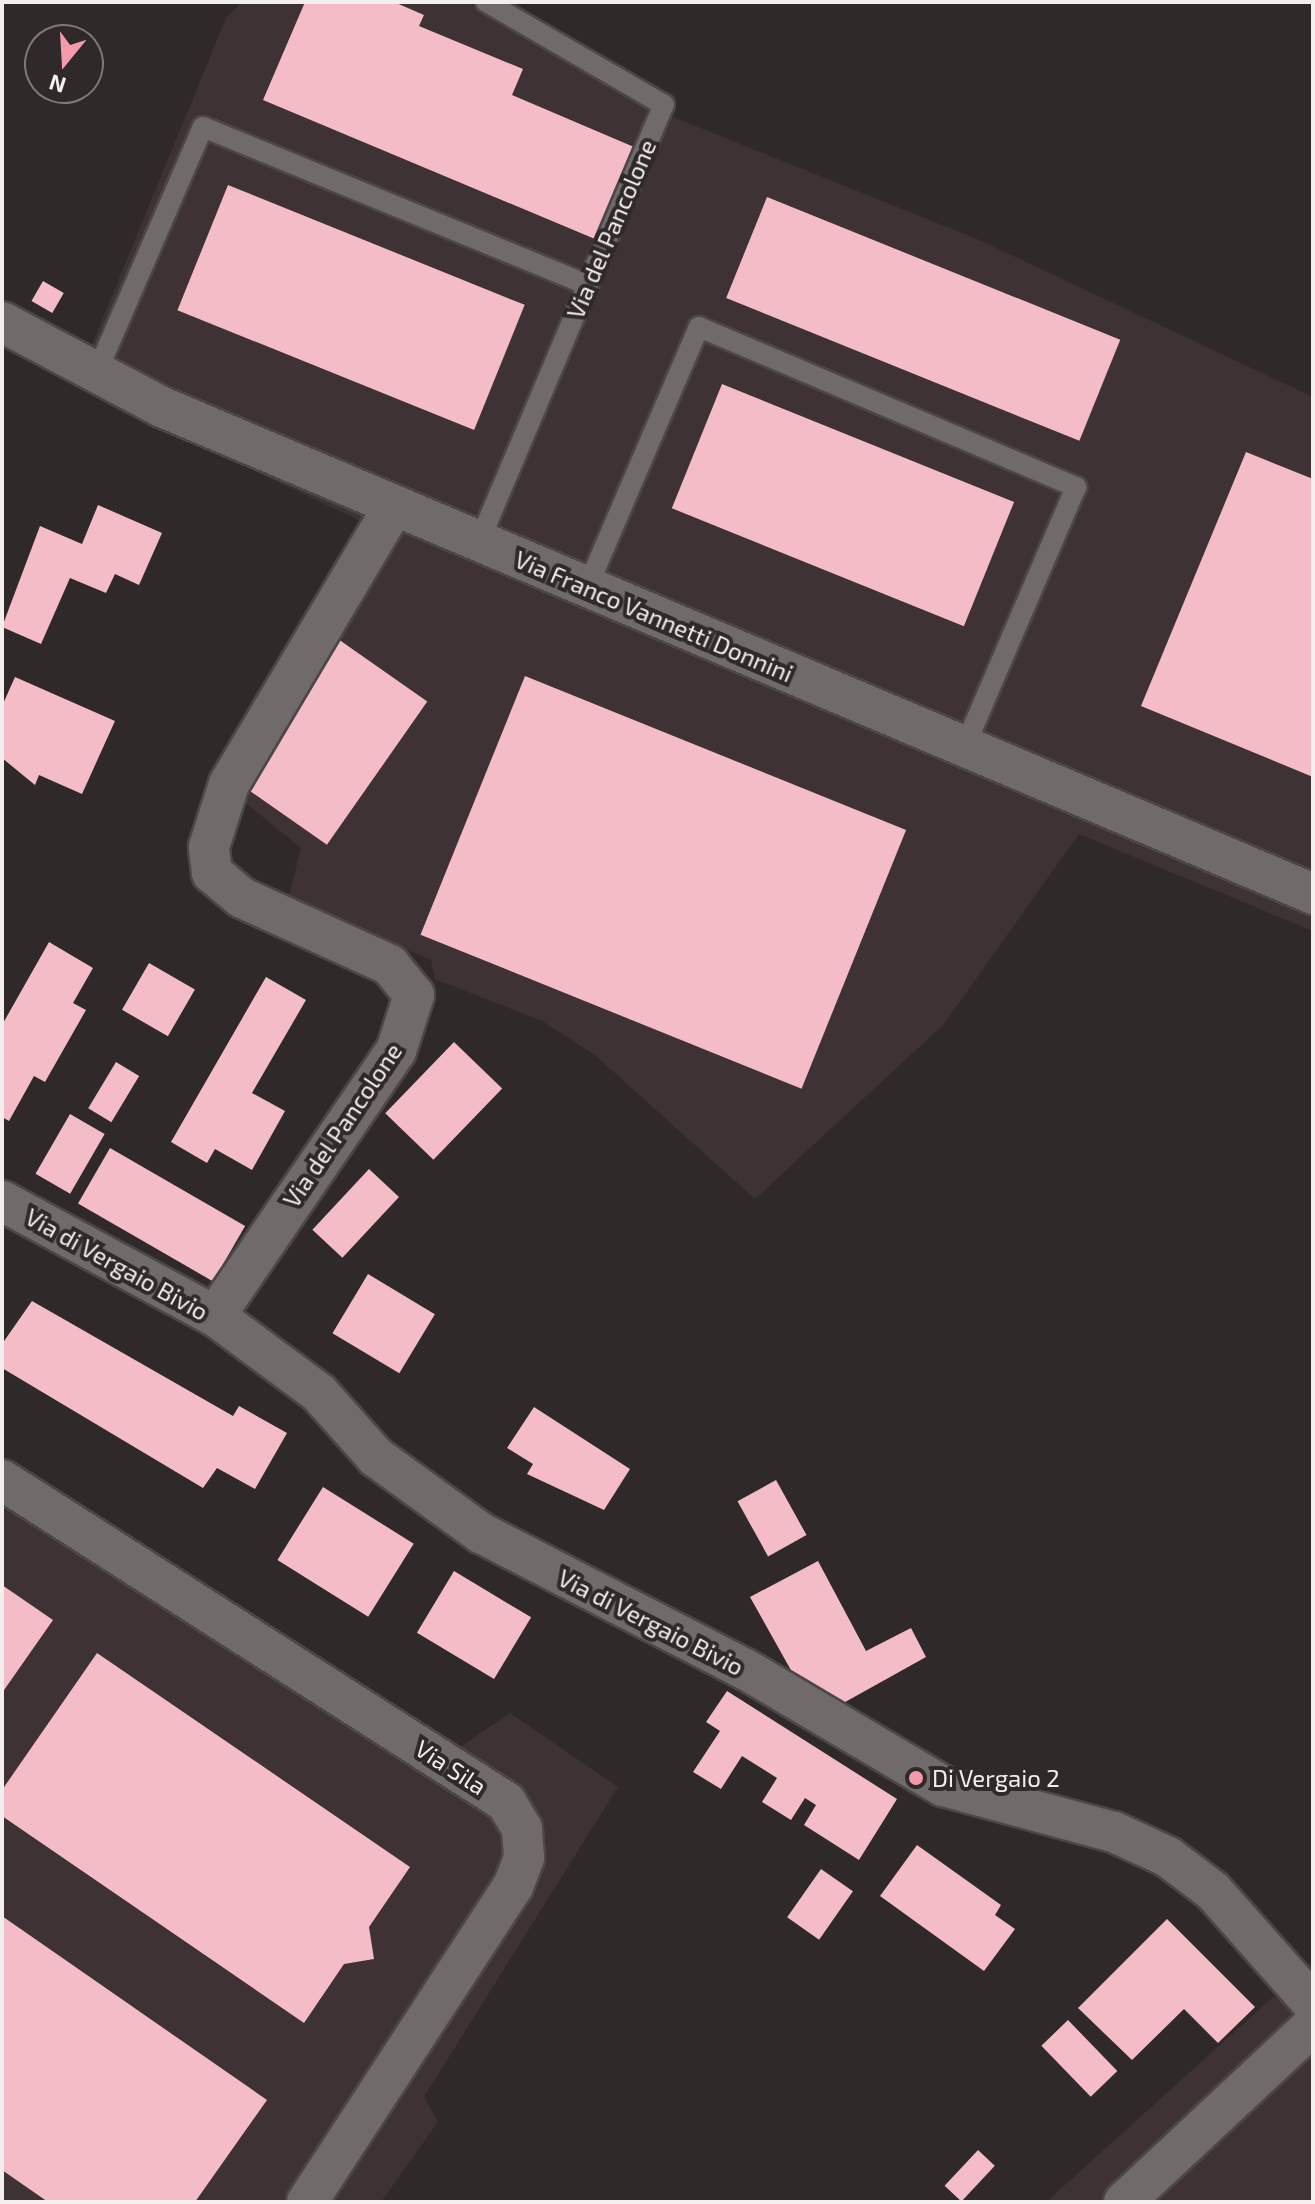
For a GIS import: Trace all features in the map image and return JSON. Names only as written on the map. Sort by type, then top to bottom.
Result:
[{"type":"street","name":"Via Franco Vannetti Donnini","points":[[2,322],[96,374],[394,506],[1313,894]]},
{"type":"street","name":"Via del Pancolone","points":[[215,1316],[396,1051],[414,995],[390,965],[242,898],[212,873],[209,847],[229,784],[394,506]]},
{"type":"street","name":"Via di Vergaio Bivio","points":[[2,1201],[215,1316],[319,1393],[376,1457],[481,1533],[745,1669],[943,1786],[1114,1832],[1168,1857],[1213,1891],[1313,2004]]},
{"type":"street","name":"Via Sila","points":[[2,1480],[506,1802],[522,1829],[524,1858],[513,1886],[307,2202]]},
{"type":"street","points":[[1124,2202],[1313,2025]]},
{"type":"lane","name":"Via del Pancolone","points":[[479,542],[664,105],[486,2]]},
{"type":"lane","points":[[96,374],[203,127],[588,285]]},
{"type":"lane","points":[[587,588],[699,327],[1076,487],[965,746]]},
{"type":"shaded area","points":[[242,2],[467,2],[631,100],[977,239],[1313,397],[1313,931],[1079,834],[943,1025],[755,1199],[596,1056],[542,1021],[435,979],[431,960],[288,900],[301,848],[231,791],[388,534],[75,386],[226,18]]},
{"type":"shaded area","points":[[2,1497],[434,1765],[510,1713],[618,1787],[424,2097],[438,2122],[381,2202],[2,2202]]},
{"type":"shaded area","points":[[1313,1961],[1313,2202],[1046,2202]]},
{"type":"building","points":[[305,2],[394,2],[424,15],[419,26],[523,69],[512,95],[634,147],[595,239],[263,100]]},
{"type":"building","points":[[228,185],[525,305],[474,430],[177,310]]},
{"type":"building","points":[[767,197],[1120,340],[1079,441],[726,298]]},
{"type":"building","points":[[43,281],[64,293],[52,313],[32,301]]},
{"type":"building","points":[[722,384],[1014,502],[964,626],[672,508]]},
{"type":"building","points":[[1246,452],[1313,479],[1313,777],[1141,706]]},
{"type":"building","points":[[98,505],[162,533],[139,585],[115,574],[106,593],[70,578],[41,644],[2,627],[40,526],[82,544]]},
{"type":"building","points":[[338,639],[427,702],[327,845],[238,782]]},
{"type":"building","points":[[525,676],[906,830],[802,1089],[420,935]]},
{"type":"building","points":[[15,677],[115,721],[82,794],[39,775],[35,785],[2,758],[2,706]]},
{"type":"building","points":[[49,942],[93,968],[73,1003],[86,1010],[45,1082],[34,1076],[9,1121],[2,1117],[2,1025]]},
{"type":"building","points":[[149,963],[195,990],[168,1036],[122,1010]]},
{"type":"building","points":[[266,977],[306,1000],[252,1093],[285,1111],[252,1170],[215,1149],[207,1163],[171,1142]]},
{"type":"building","points":[[454,1042],[502,1089],[433,1160],[385,1113]]},
{"type":"building","points":[[116,1062],[139,1076],[111,1122],[88,1108]]},
{"type":"building","points":[[70,1114],[105,1134],[70,1194],[36,1174]]},
{"type":"building","points":[[110,1148],[245,1226],[213,1281],[78,1203]]},
{"type":"building","points":[[369,1169],[399,1197],[342,1258],[312,1230]]},
{"type":"building","points":[[368,1274],[435,1314],[399,1373],[332,1333]]},
{"type":"building","points":[[32,1301],[233,1416],[239,1406],[287,1433],[255,1489],[217,1468],[203,1488],[2,1368],[2,1344]]},
{"type":"building","points":[[534,1407],[630,1469],[604,1510],[527,1474],[533,1464],[507,1448]]},
{"type":"building","points":[[776,1480],[807,1535],[768,1556],[738,1501]]},
{"type":"building","points":[[323,1487],[414,1544],[368,1617],[277,1560]]},
{"type":"building","points":[[818,1561],[866,1651],[911,1628],[926,1657],[838,1706],[797,1681],[750,1597]]},
{"type":"building","points":[[454,1571],[531,1617],[494,1679],[417,1633]]},
{"type":"building","points":[[2,1585],[53,1620],[2,1693]]},
{"type":"building","points":[[97,1653],[410,1867],[369,1927],[374,1959],[344,1964],[304,2023],[2,1816],[2,1790]]},
{"type":"building","points":[[727,1691],[897,1799],[859,1860],[804,1825],[816,1805],[805,1798],[791,1820],[762,1802],[777,1778],[742,1756],[721,1789],[693,1772],[720,1731],[706,1722]]},
{"type":"building","points":[[917,1845],[1001,1905],[995,1915],[1015,1929],[984,1971],[880,1896]]},
{"type":"building","points":[[821,1869],[853,1891],[819,1940],[787,1917]]},
{"type":"building","points":[[2,1916],[267,2100],[195,2202],[48,2202],[2,2170]]},
{"type":"building","points":[[1167,1919],[1255,2007],[1218,2043],[1184,2009],[1132,2060],[1078,2008]]},
{"type":"building","points":[[1068,2020],[1117,2071],[1091,2097],[1041,2046]]},
{"type":"building","points":[[978,2150],[995,2166],[961,2202],[945,2186]]},
{"type":"place","name":"Di Vergaio 2","points":[[916,1778]]}]
